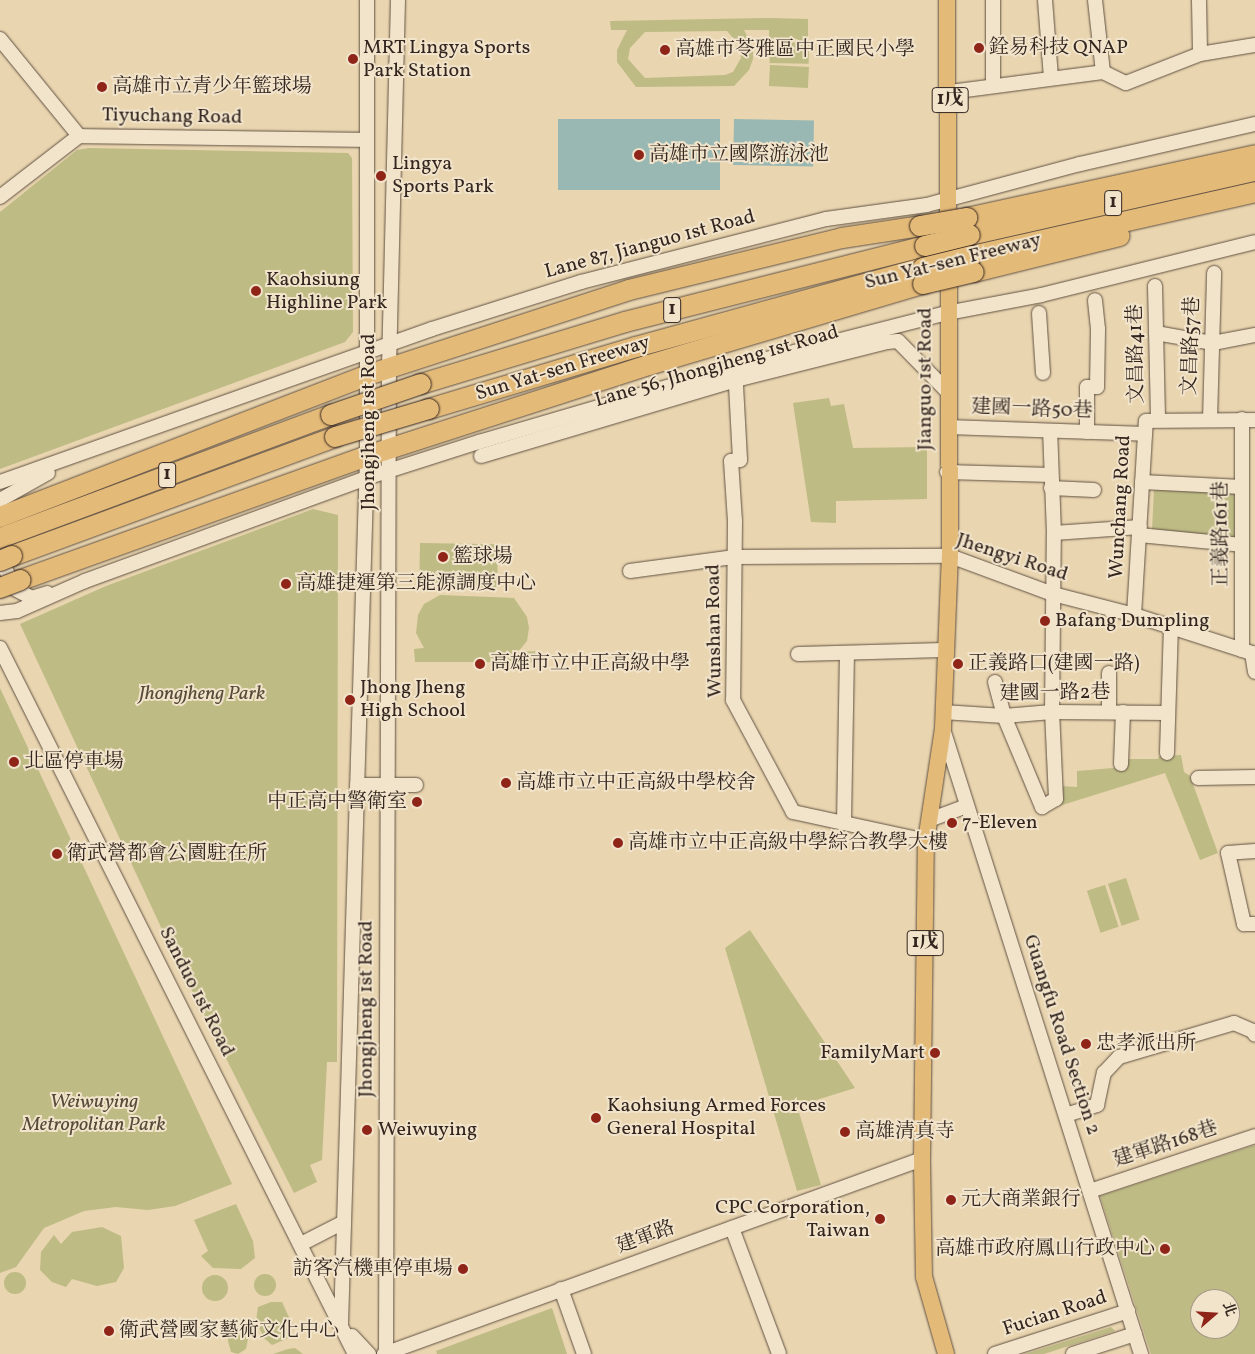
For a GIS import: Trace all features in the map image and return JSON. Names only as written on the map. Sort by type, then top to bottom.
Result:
[{"type":"highway","points":[[0,517],[389,367],[629,290],[842,238],[920,226],[969,227],[1255,155]]},
{"type":"highway","name":"Sun Yat-sen Freeway","points":[[2,538],[331,415],[422,384],[625,322],[925,246],[969,227],[1255,171]]},
{"type":"highway","name":"Sun Yat-sen Freeway","points":[[973,264],[1255,192]]},
{"type":"highway","points":[[0,588],[367,456],[923,276],[1255,205]]},
{"type":"highway","name":"Sun Yat-sen Freeway","points":[[4,558],[335,437],[636,347],[923,276]]},
{"type":"main road","name":"Jianguo 1st Road","points":[[943,720],[950,556],[946,313],[950,92],[947,0]]},
{"type":"main road","name":"1戊","points":[[943,720],[926,841],[922,1159],[924,1277],[946,1354]]},
{"type":"street","name":"Jhongjheng 1st Road","points":[[341,1324],[367,456],[368,352],[365,140],[367,0]]},
{"type":"street","name":"Jhongjheng 1st Road","points":[[385,1354],[389,345],[398,0]]},
{"type":"street","points":[[993,0],[993,86]]},
{"type":"street","points":[[1045,0],[1051,78]]},
{"type":"street","points":[[1095,0],[1103,72]]},
{"type":"street","points":[[1199,0],[1200,54]]},
{"type":"street","points":[[0,39],[79,136]]},
{"type":"street","points":[[950,92],[1103,72],[1126,83],[1200,54],[1255,45]]},
{"type":"street","name":"Lane 87, Jianguo 1st Road","points":[[132,437],[368,352],[581,282],[826,219],[948,200],[1080,164],[1255,124]]},
{"type":"street","name":"Tiyuchang Road","points":[[0,197],[79,136],[365,140]]},
{"type":"street","points":[[4,558],[15,589],[32,598],[85,581],[389,471],[946,313],[1041,295],[1255,242]]},
{"type":"street","name":"文昌路57巷","points":[[1210,420],[1214,273]]},
{"type":"street","name":"文昌路41巷","points":[[1155,286],[1158,420]]},
{"type":"street","points":[[1087,432],[1087,387],[1097,387],[1098,329],[1095,300]]},
{"type":"street","points":[[1039,313],[1043,373]]},
{"type":"street","points":[[1156,333],[1212,343],[1255,335]]},
{"type":"street","name":"Lane 56, Jhongjheng 1st Road","points":[[481,456],[735,373],[898,341],[947,391]]},
{"type":"street","name":"Wunshan Road","points":[[735,373],[740,460],[731,461],[733,700],[793,812],[926,841]]},
{"type":"street","name":"Wunchang Road","points":[[1134,615],[1146,420],[1248,419]]},
{"type":"street","name":"正義路161巷","points":[[1248,419],[1242,487],[1248,515],[1242,545],[1250,652],[1255,672]]},
{"type":"street","name":"建國一路50巷","points":[[948,426],[1145,434]]},
{"type":"street","points":[[995,682],[1004,716],[1042,808],[1056,799],[1052,712],[1054,533],[1050,431]]},
{"type":"street","points":[[0,482],[132,437]]},
{"type":"street","points":[[0,500],[48,473],[132,437]]},
{"type":"street","points":[[948,472],[1051,482],[1094,490]]},
{"type":"street","points":[[1142,482],[1242,487]]},
{"type":"street","points":[[1054,533],[1139,531],[1242,545]]},
{"type":"street","name":"Jhengyi Road","points":[[630,571],[733,557],[950,556],[1053,594],[1134,615],[1250,652]]},
{"type":"street","points":[[0,613],[17,611],[85,581]]},
{"type":"street","points":[[1167,753],[1171,627]]},
{"type":"street","name":"Sanduo 1st Road","points":[[0,648],[355,1354]]},
{"type":"street","points":[[798,654],[945,650]]},
{"type":"street","points":[[844,823],[847,654]]},
{"type":"street","points":[[1108,712],[1109,673]]},
{"type":"street","name":"建國一路2巷","points":[[943,720],[1052,712],[1168,713]]},
{"type":"street","points":[[1121,764],[1123,712]]},
{"type":"street","name":"Guangfu Road Section 2","points":[[943,720],[967,806],[1141,1354]]},
{"type":"street","points":[[1198,778],[1255,777]]},
{"type":"street","points":[[357,784],[416,785]]},
{"type":"street","points":[[929,820],[967,806]]},
{"type":"street","points":[[1249,924],[1228,853],[1255,851]]},
{"type":"street","points":[[1066,1115],[1097,1105],[1104,1073],[1119,1057],[1234,1023],[1253,1031],[1255,1035]]},
{"type":"street","name":"建軍路168巷","points":[[1090,1191],[1255,1136]]},
{"type":"street","name":"建軍路","points":[[385,1354],[922,1159]]},
{"type":"street","points":[[301,1244],[344,1222]]},
{"type":"street","points":[[732,1228],[779,1354]]},
{"type":"street","points":[[561,1289],[584,1354]]},
{"type":"street","name":"Fucian Road","points":[[995,1354],[1128,1311]]},
{"type":"street","points":[[341,1324],[368,1354]]},
{"type":"street","points":[[1073,1354],[1135,1334]]},
{"type":"green space","points":[[808,19],[808,41],[769,39],[769,30],[744,30],[753,47],[753,59],[749,70],[734,86],[636,87],[617,62],[617,50],[627,30],[611,30],[610,21]],"holes":[[[727,31],[739,45],[741,58],[733,72],[725,75],[645,78],[628,59],[630,48],[645,32]]]},
{"type":"green space","points":[[770,42],[809,43],[809,64],[770,63]]},
{"type":"green space","points":[[770,65],[809,67],[808,88],[769,86]]},
{"type":"green space","points":[[89,148],[348,153],[352,158],[353,332],[345,342],[0,469],[0,212],[77,150]]},
{"type":"green space","points":[[829,398],[831,406],[844,404],[853,448],[927,447],[927,499],[836,501],[836,523],[811,522],[793,403]]},
{"type":"green space","points":[[1154,488],[1236,492],[1236,541],[1152,531]]},
{"type":"green space","name":"Jhongjheng Park","points":[[313,509],[338,515],[337,1062],[327,1062],[322,1160],[310,1165],[317,1182],[294,1193],[173,953],[20,624],[106,586]]},
{"type":"green space","name":"籃球場","points":[[420,543],[498,544],[497,588],[419,587]]},
{"type":"green space","points":[[440,595],[514,598],[527,617],[529,628],[527,641],[518,652],[541,651],[542,662],[415,662],[414,649],[424,648],[416,633],[418,615],[424,604]]},
{"type":"green space","name":"Weiwuying Metropolitan Park","points":[[0,688],[232,1184],[175,1206],[148,1210],[116,1207],[84,1211],[44,1228],[16,1267],[0,1273]]},
{"type":"green space","points":[[1181,755],[1184,772],[1190,776],[1218,853],[1200,860],[1165,773],[1059,806],[1059,786],[1077,787],[1077,771],[1125,767],[1126,759],[1158,759],[1159,756]]},
{"type":"green space","points":[[1126,878],[1140,920],[1122,926],[1108,884]]},
{"type":"green space","points":[[1105,885],[1119,927],[1101,933],[1087,891]]},
{"type":"green space","points":[[750,930],[855,1088],[797,1106],[821,1185],[797,1191],[725,948]]},
{"type":"green space","points":[[1255,1145],[1255,1354],[1151,1354],[1100,1196]]},
{"type":"green space","points":[[236,1204],[253,1241],[255,1258],[241,1269],[213,1268],[201,1256],[208,1251],[194,1220]]},
{"type":"green space","points":[[102,1227],[121,1236],[124,1268],[116,1282],[97,1286],[72,1279],[66,1287],[52,1282],[40,1270],[41,1252],[54,1235],[61,1244],[72,1232]]},
{"type":"green space","points":[[11,1272],[19,1272],[26,1279],[26,1287],[19,1294],[11,1294],[4,1287],[4,1279]]},
{"type":"green space","points":[[265,1274],[273,1277],[276,1285],[273,1293],[265,1296],[257,1293],[254,1285],[257,1277]]},
{"type":"green space","points":[[215,1275],[224,1279],[228,1288],[224,1297],[215,1301],[206,1297],[202,1288],[206,1279]]},
{"type":"green space","points":[[271,1302],[282,1302],[293,1326],[291,1337],[272,1345],[264,1338],[256,1321],[258,1307]]},
{"type":"green space","points":[[552,1308],[567,1354],[437,1354],[436,1351]]},
{"type":"green space","points":[[235,1320],[247,1324],[249,1334],[246,1349],[238,1354],[231,1352],[228,1341],[230,1326]]},
{"type":"green space","points":[[1111,1327],[1115,1331],[1044,1354],[1025,1354]]},
{"type":"green space","points":[[295,1348],[303,1354],[273,1354],[288,1349]]},
{"type":"water","name":"高雄市立國際游泳池","points":[[558,119],[720,119],[720,190],[558,190]]},
{"type":"water","points":[[734,119],[814,120],[813,166],[733,165]]},
{"type":"place","name":"銓易科技 QNAP","points":[[979,48]]},
{"type":"place","name":"高雄市苓雅區中正國民小學","points":[[665,50]]},
{"type":"place","name":"MRT Lingya Sports Park Station","points":[[353,59]]},
{"type":"place","name":"高雄市立青少年籃球場","points":[[102,87]]},
{"type":"place","name":"高雄市立國際游泳池","points":[[639,155]]},
{"type":"place","name":"Lingya Sports Park","points":[[381,176]]},
{"type":"place","name":"Kaohsiung Highline Park","points":[[256,291]]},
{"type":"place","name":"籃球場","points":[[443,557]]},
{"type":"place","name":"高雄捷運第三能源調度中心","points":[[286,584]]},
{"type":"place","name":"Bafang Dumpling","points":[[1045,621]]},
{"type":"place","name":"高雄市立中正高級中學","points":[[480,664]]},
{"type":"place","name":"正義路口(建國一路)","points":[[958,664]]},
{"type":"place","name":"Jhong Jheng High School","points":[[350,700]]},
{"type":"place","name":"北區停車場","points":[[14,762]]},
{"type":"place","name":"高雄市立中正高級中學校舍","points":[[506,783]]},
{"type":"place","name":"中正高中警衛室","points":[[417,802]]},
{"type":"place","name":"7-Eleven","points":[[952,823]]},
{"type":"place","name":"高雄市立中正高級中學綜合教學大樓","points":[[618,843]]},
{"type":"place","name":"衛武營都會公園駐在所","points":[[57,854]]},
{"type":"place","name":"忠孝派出所","points":[[1086,1044]]},
{"type":"place","name":"FamilyMart","points":[[935,1053]]},
{"type":"place","name":"Kaohsiung Armed Forces General Hospital","points":[[596,1118]]},
{"type":"place","name":"Weiwuying","points":[[367,1130]]},
{"type":"place","name":"高雄清真寺","points":[[845,1132]]},
{"type":"place","name":"元大商業銀行","points":[[951,1200]]},
{"type":"place","name":"CPC Corporation, Taiwan","points":[[880,1219]]},
{"type":"place","name":"高雄市政府鳳山行政中心","points":[[1165,1249]]},
{"type":"place","name":"訪客汽機車停車場","points":[[463,1269]]},
{"type":"place","name":"衛武營國家藝術文化中心","points":[[109,1331]]}]
